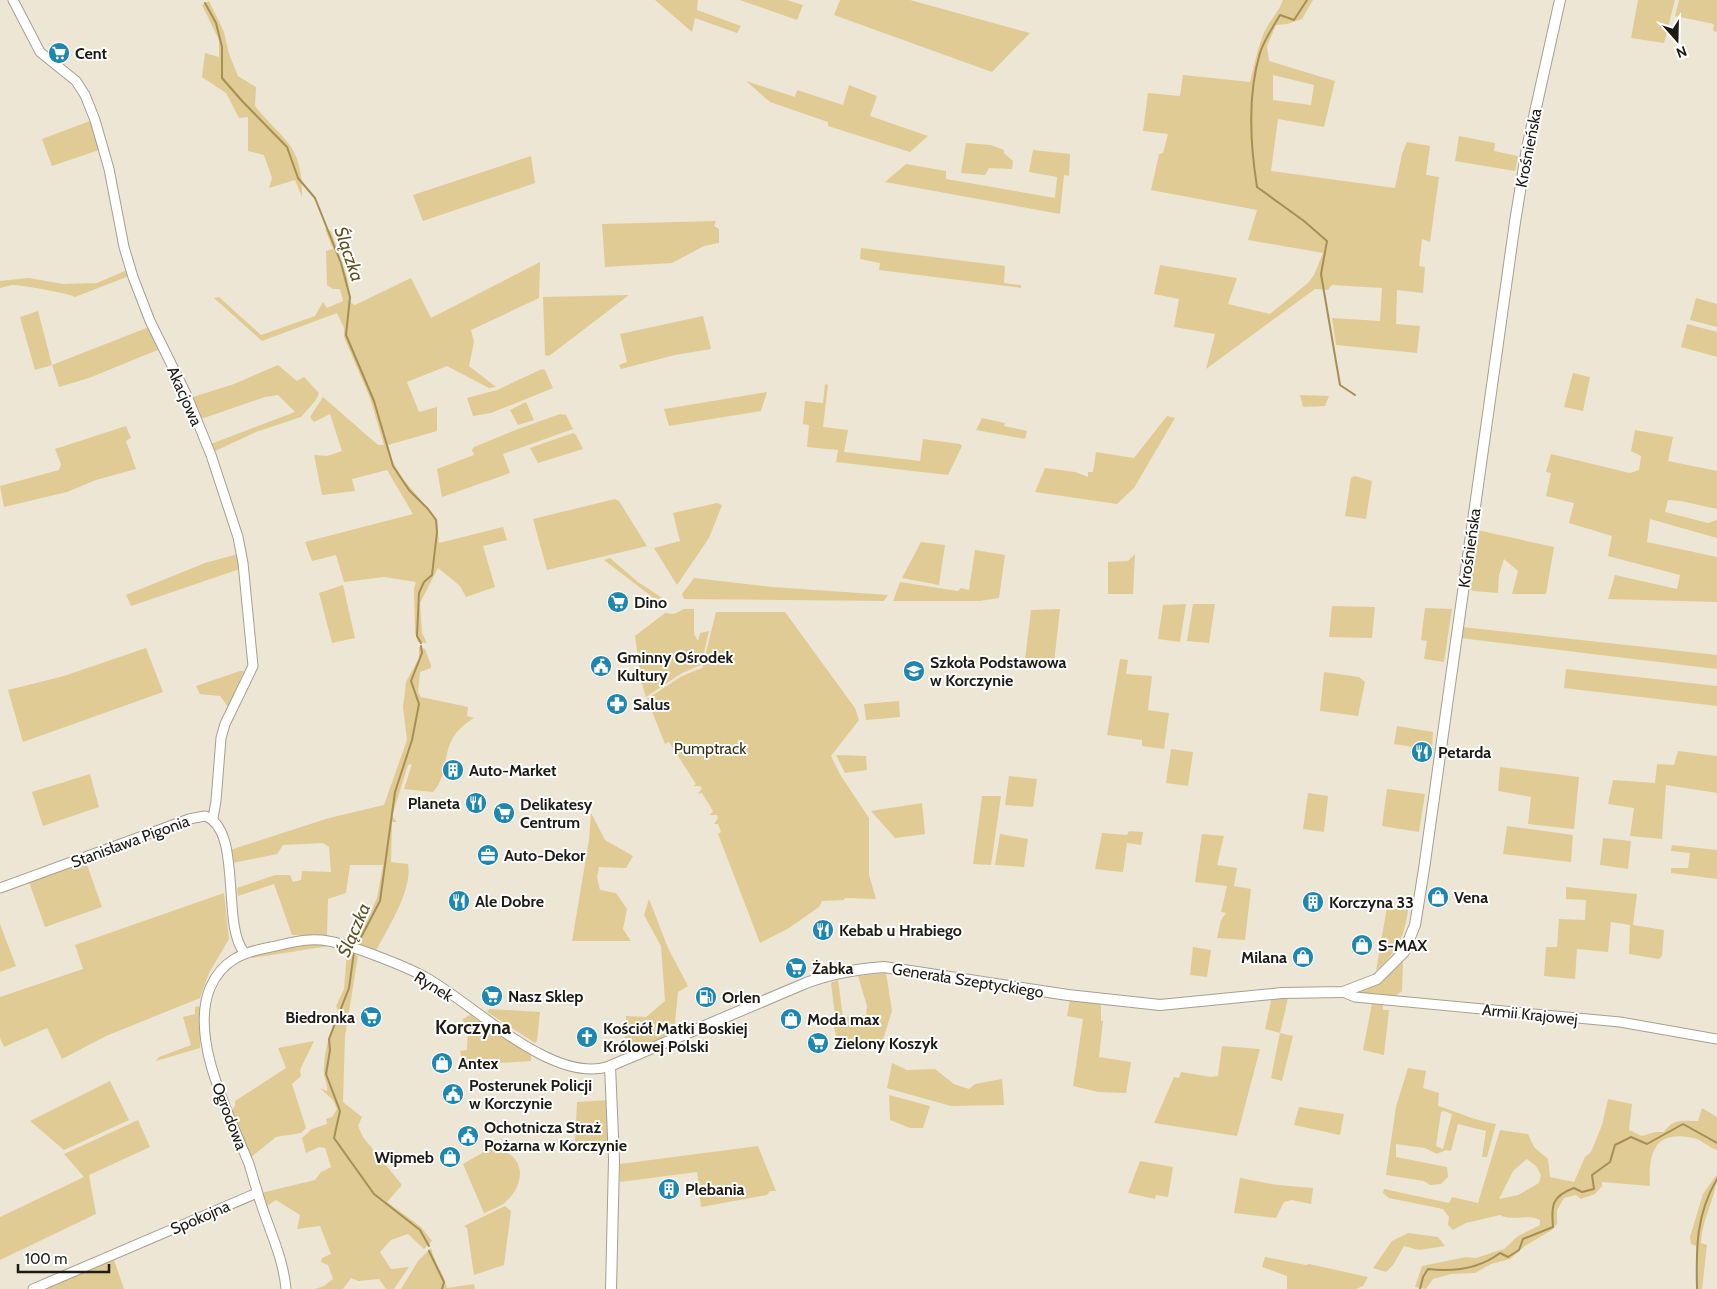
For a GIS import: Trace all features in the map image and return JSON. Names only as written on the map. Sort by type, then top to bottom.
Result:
[{"type":"main road","name":"Krośnieńska","points":[[1343,992],[1370,983],[1390,968],[1407,947],[1415,925],[1515,222],[1544,70],[1560,0]]},
{"type":"main road","name":"Generała Szeptyckiego","points":[[610,1066],[806,983],[828,975],[856,969],[884,967],[1068,995],[1160,1005],[1282,993],[1343,992]]},
{"type":"main road","points":[[610,1066],[614,1160],[611,1289]]},
{"type":"street","name":"Akacjowa","points":[[13,0],[40,52],[76,81],[85,95],[95,120],[109,169],[124,247],[133,277],[150,321],[190,405],[211,455],[238,537],[243,563],[253,666],[225,724],[221,738],[216,801],[212,818]]},
{"type":"street","name":"Stanisława Pigonia","points":[[0,888],[189,819],[205,816],[212,818],[223,839],[232,890],[234,933],[244,952]]},
{"type":"street","name":"Rynek","points":[[244,952],[311,940],[329,941],[426,977],[549,1060],[576,1067],[598,1069],[610,1066]]},
{"type":"street","name":"Ogrodowa","points":[[244,952],[221,970],[205,1000],[207,1048],[216,1085],[249,1166],[284,1267],[286,1289]]},
{"type":"street","name":"Armii Krajowej","points":[[1343,992],[1355,997],[1620,1022],[1717,1039]]},
{"type":"street","name":"Spokojna","points":[[33,1289],[257,1193]]},
{"type":"green space","points":[[655,0],[698,0],[697,10],[741,26],[737,33],[695,18],[692,32]]},
{"type":"green space","points":[[740,0],[787,0],[803,5],[797,20]]},
{"type":"green space","points":[[840,0],[910,0],[1030,33],[992,72],[834,15]]},
{"type":"green space","points":[[1283,0],[1313,0],[1302,19],[1276,25],[1267,46],[1269,61],[1335,81],[1324,127],[1278,119],[1271,171],[1395,188],[1402,154],[1407,142],[1430,146],[1426,175],[1439,177],[1430,242],[1422,239],[1419,266],[1425,267],[1423,293],[1397,290],[1396,324],[1420,326],[1417,353],[1336,345],[1332,318],[1380,321],[1382,288],[1332,285],[1328,290],[1315,289],[1206,369],[1215,334],[1174,327],[1179,299],[1154,294],[1160,265],[1237,278],[1228,304],[1270,314],[1308,283],[1314,275],[1323,253],[1248,240],[1257,210],[1151,190],[1159,154],[1163,153],[1168,134],[1143,131],[1148,93],[1180,96],[1183,75],[1250,82],[1263,35]],"holes":[[[1273,75],[1314,85],[1311,105],[1273,100]]]},
{"type":"green space","points":[[1638,0],[1675,0],[1664,43],[1631,38]]},
{"type":"green space","points":[[1679,0],[1717,0],[1717,32],[1713,31],[1714,24],[1675,16]]},
{"type":"green space","points":[[209,1],[224,32],[229,54],[238,76],[256,87],[255,106],[290,145],[295,154],[299,165],[302,197],[295,180],[269,188],[272,178],[264,155],[248,151],[248,117],[239,118],[226,93],[202,77],[205,53],[219,57],[219,40],[202,5]]},
{"type":"green space","points":[[746,81],[795,97],[797,90],[843,105],[849,85],[877,96],[870,116],[928,136],[910,152],[828,126],[828,122],[770,102]]},
{"type":"green space","points":[[90,121],[99,150],[52,166],[42,139]]},
{"type":"green space","points":[[1459,136],[1495,143],[1494,151],[1518,156],[1515,171],[1455,161]]},
{"type":"green space","points":[[966,143],[991,145],[1004,150],[1004,153],[1013,161],[1012,169],[989,168],[985,175],[961,173]]},
{"type":"green space","points":[[1033,150],[1070,154],[1069,176],[1064,175],[1060,214],[885,182],[906,164],[946,171],[946,179],[1055,198],[1057,177],[1029,172]]},
{"type":"green space","points":[[531,156],[535,183],[423,221],[413,195]]},
{"type":"green space","points":[[716,221],[714,226],[719,229],[719,243],[704,246],[672,263],[605,267],[602,224]]},
{"type":"green space","points":[[325,229],[331,231],[347,277],[351,303],[355,305],[411,278],[431,318],[540,262],[539,298],[471,330],[474,342],[469,366],[496,387],[489,388],[447,366],[407,382],[419,412],[437,407],[437,431],[388,445],[393,462],[403,479],[437,519],[439,543],[503,527],[507,540],[483,546],[495,587],[466,597],[460,586],[438,568],[420,603],[422,633],[427,643],[418,642],[415,633],[414,588],[416,582],[384,577],[344,582],[336,555],[312,561],[305,542],[413,514],[387,470],[352,479],[355,491],[322,495],[314,455],[327,456],[342,451],[330,414],[314,422],[310,417],[323,397],[378,445],[384,445],[370,398],[344,337],[344,328],[337,313],[262,341],[214,298],[219,297],[261,335],[315,316],[323,302],[327,308],[343,301],[340,289],[333,289],[327,285],[326,251],[333,249]]},
{"type":"green space","points":[[861,248],[1005,266],[1004,283],[1021,285],[1021,288],[879,270],[880,263],[860,259]]},
{"type":"green space","points":[[127,270],[129,276],[75,297],[54,291],[17,285],[0,288],[0,281],[29,278],[63,284],[97,283]]},
{"type":"green space","points":[[629,295],[549,356],[545,355],[543,297]]},
{"type":"green space","points":[[1696,298],[1717,304],[1717,327],[1690,320]]},
{"type":"green space","points":[[38,311],[52,365],[35,370],[20,317]]},
{"type":"green space","points":[[703,316],[711,349],[675,355],[621,369],[619,365],[627,362],[620,334]]},
{"type":"green space","points":[[1687,324],[1717,332],[1717,357],[1681,347]]},
{"type":"green space","points":[[149,327],[160,349],[89,378],[59,387],[52,365]]},
{"type":"green space","points":[[278,365],[297,381],[304,377],[319,393],[316,400],[301,417],[256,432],[213,452],[211,444],[295,412],[278,395],[265,397],[201,419],[193,397],[234,384]]},
{"type":"green space","points":[[542,369],[545,370],[553,388],[491,413],[473,416],[467,398],[497,390]]},
{"type":"green space","points":[[1573,373],[1590,377],[1583,411],[1564,407]]},
{"type":"green space","points":[[825,384],[828,385],[823,427],[848,430],[844,452],[920,461],[923,439],[960,444],[962,446],[948,475],[836,462],[838,450],[807,447],[809,425],[803,424],[805,401],[823,403]]},
{"type":"green space","points":[[767,392],[761,411],[669,426],[664,409]]},
{"type":"green space","points":[[1300,395],[1329,396],[1325,406],[1303,407]]},
{"type":"green space","points":[[526,402],[534,420],[518,425],[510,410]]},
{"type":"green space","points":[[560,414],[566,415],[573,429],[503,454],[510,473],[442,497],[437,469],[474,455],[472,450],[474,447]]},
{"type":"green space","points":[[1167,416],[1175,418],[1134,488],[1117,504],[1035,492],[1045,468],[1075,472],[1088,477],[1088,472],[1093,472],[1096,452],[1134,458]]},
{"type":"green space","points":[[982,418],[1005,423],[1004,426],[1027,431],[1025,439],[976,430]]},
{"type":"green space","points":[[126,426],[131,438],[126,441],[136,469],[96,480],[67,492],[4,507],[0,486],[59,470],[61,464],[55,449]]},
{"type":"green space","points":[[1635,430],[1673,437],[1668,461],[1717,471],[1717,509],[1668,500],[1665,512],[1708,523],[1717,520],[1717,538],[1650,519],[1647,542],[1717,557],[1717,602],[1608,599],[1615,575],[1677,589],[1680,575],[1608,556],[1612,536],[1569,523],[1574,503],[1546,496],[1551,473],[1546,472],[1551,454],[1630,473],[1639,470],[1641,456],[1631,451]]},
{"type":"green space","points":[[573,433],[583,449],[538,463],[530,448]]},
{"type":"green space","points":[[1355,476],[1372,481],[1366,519],[1345,516],[1351,478]]},
{"type":"green space","points":[[615,499],[619,501],[647,546],[547,570],[533,519]]},
{"type":"green space","points":[[717,503],[722,505],[709,538],[677,585],[654,548],[680,541],[673,513]]},
{"type":"green space","points":[[1477,530],[1554,547],[1546,594],[1512,594],[1518,571],[1504,559],[1499,575],[1498,593],[1473,591],[1468,588],[1476,551]]},
{"type":"green space","points":[[921,542],[945,545],[939,585],[902,578]]},
{"type":"green space","points":[[975,550],[1005,555],[999,598],[980,601],[893,601],[900,582],[958,591],[961,588],[969,590]]},
{"type":"green space","points":[[238,554],[240,569],[131,606],[126,595],[205,563]]},
{"type":"green space","points":[[1135,554],[1133,594],[1108,594],[1108,562],[1128,561]]},
{"type":"green space","points":[[610,558],[638,582],[664,599],[660,603],[604,560]]},
{"type":"green space","points":[[694,578],[772,587],[888,595],[884,601],[684,599],[682,594]]},
{"type":"green space","points":[[343,585],[355,638],[332,643],[319,593]]},
{"type":"green space","points":[[1186,604],[1180,642],[1158,639],[1163,605]]},
{"type":"green space","points":[[1193,604],[1215,604],[1209,643],[1187,641]]},
{"type":"green space","points":[[1332,606],[1375,607],[1372,638],[1329,637]]},
{"type":"green space","points":[[1425,608],[1452,609],[1444,662],[1424,659],[1427,641],[1421,640]]},
{"type":"green space","points":[[684,609],[694,609],[694,634],[698,641],[700,633],[709,631],[701,665],[682,673],[646,697],[641,681],[635,636],[665,613],[674,614]]},
{"type":"green space","points":[[1060,609],[1054,663],[1025,659],[1031,610]]},
{"type":"green space","name":"Pumptrack","points":[[716,612],[785,612],[855,708],[859,720],[831,756],[841,776],[869,818],[869,875],[876,899],[845,898],[844,900],[822,901],[819,907],[789,928],[760,943],[718,834],[721,832],[718,824],[714,824],[718,818],[717,815],[710,815],[713,811],[702,793],[698,794],[702,788],[700,786],[693,786],[696,784],[669,742],[665,744],[647,699],[682,676],[702,668]]},
{"type":"green space","points":[[1462,627],[1717,655],[1717,669],[1460,638]]},
{"type":"green space","points":[[419,647],[425,649],[431,665],[431,668],[420,672],[418,692],[421,697],[468,707],[467,716],[474,718],[462,727],[449,745],[443,774],[433,792],[404,789],[412,764],[408,765],[392,816],[397,822],[392,822],[391,862],[408,864],[409,874],[398,909],[376,951],[356,945],[377,898],[383,865],[350,865],[346,893],[328,899],[327,935],[292,935],[274,884],[238,896],[237,888],[275,875],[290,875],[293,882],[301,880],[302,871],[331,872],[329,847],[323,843],[283,845],[277,854],[233,863],[230,850],[329,818],[384,805],[407,740],[403,707],[406,682],[419,658]]},
{"type":"green space","points":[[146,648],[163,692],[23,742],[8,690],[64,676]]},
{"type":"green space","points":[[1120,659],[1128,660],[1126,674],[1152,676],[1148,710],[1169,713],[1164,749],[1142,746],[1142,740],[1107,735]]},
{"type":"green space","points":[[1566,669],[1717,686],[1717,706],[1564,688]]},
{"type":"green space","points":[[244,671],[228,707],[220,696],[200,694],[196,686]]},
{"type":"green space","points":[[1324,672],[1359,677],[1365,682],[1358,716],[1320,711]]},
{"type":"green space","points":[[899,701],[900,717],[866,720],[864,704]]},
{"type":"green space","points":[[1397,726],[1433,732],[1432,750],[1394,744]]},
{"type":"green space","points":[[1171,749],[1193,752],[1188,786],[1166,783]]},
{"type":"green space","points":[[1678,751],[1717,756],[1717,793],[1666,785],[1662,839],[1630,836],[1634,808],[1608,804],[1613,780],[1655,783],[1657,764],[1674,765]]},
{"type":"green space","points":[[836,755],[866,756],[867,770],[845,773]]},
{"type":"green space","points":[[1500,767],[1579,777],[1574,829],[1528,824],[1531,797],[1498,791]]},
{"type":"green space","points":[[90,774],[99,807],[43,826],[32,792]]},
{"type":"green space","points":[[1009,776],[1037,779],[1033,807],[1005,805]]},
{"type":"green space","points":[[1387,789],[1425,794],[1419,832],[1382,826]]},
{"type":"green space","points":[[1308,793],[1328,796],[1324,832],[1303,829]]},
{"type":"green space","points":[[982,796],[1001,796],[991,865],[973,864]]},
{"type":"green space","points":[[922,803],[925,834],[895,838],[871,811]]},
{"type":"green space","points":[[591,813],[605,840],[633,856],[626,868],[599,867],[597,877],[600,890],[616,893],[627,909],[623,929],[631,941],[572,941],[589,840]]},
{"type":"green space","points":[[1507,826],[1573,835],[1571,862],[1503,854]]},
{"type":"green space","points":[[1129,831],[1143,832],[1141,845],[1127,843],[1123,872],[1095,869],[1102,833],[1127,835]]},
{"type":"green space","points":[[1000,834],[1028,839],[1024,867],[995,865]]},
{"type":"green space","points":[[1202,834],[1224,836],[1217,865],[1237,868],[1234,886],[1251,889],[1245,940],[1217,938],[1221,920],[1226,913],[1221,912],[1227,886],[1195,882]]},
{"type":"green space","points":[[1603,838],[1631,841],[1628,869],[1600,865]]},
{"type":"green space","points":[[1672,845],[1717,850],[1717,879],[1671,873],[1671,868],[1688,868],[1690,853],[1671,851]]},
{"type":"green space","points":[[86,862],[102,907],[45,927],[29,882]]},
{"type":"green space","points":[[1566,887],[1637,894],[1633,925],[1664,930],[1662,956],[1659,959],[1629,954],[1630,925],[1611,922],[1608,952],[1577,949],[1575,979],[1544,976],[1546,947],[1557,947],[1559,919],[1585,920],[1586,900],[1566,899]]},
{"type":"green space","points":[[224,893],[229,939],[209,973],[200,998],[106,1036],[62,1059],[47,1028],[4,1047],[0,1038],[0,997],[83,969],[75,945]]},
{"type":"green space","points":[[649,899],[668,948],[688,986],[678,992],[674,1033],[624,1055],[626,1016],[646,1017],[665,1001],[661,946],[644,915]]},
{"type":"green space","points":[[1387,907],[1408,910],[1407,919],[1402,936],[1394,951],[1376,971]]},
{"type":"green space","points":[[0,924],[16,966],[0,972]]},
{"type":"green space","points":[[330,944],[329,946],[252,958],[252,956],[301,945]]},
{"type":"green space","points":[[1193,947],[1211,950],[1207,977],[1190,975]]},
{"type":"green space","points":[[347,951],[358,956],[345,1036],[343,1102],[362,1117],[358,1126],[363,1137],[402,1185],[387,1202],[421,1227],[432,1241],[424,1249],[408,1234],[391,1240],[380,1252],[391,1269],[409,1267],[394,1289],[386,1289],[379,1279],[359,1281],[351,1278],[343,1289],[315,1289],[324,1286],[333,1279],[328,1265],[321,1262],[322,1258],[331,1254],[320,1226],[297,1229],[300,1215],[276,1200],[267,1206],[261,1193],[315,1180],[321,1172],[331,1167],[325,1148],[319,1147],[306,1153],[302,1138],[312,1129],[327,1124],[326,1119],[332,1117],[337,1109],[333,1100],[320,1088],[327,1091],[324,1072],[326,1049],[338,1011],[336,1006],[344,989]]},
{"type":"green space","points":[[1403,961],[1402,991],[1394,997],[1359,994],[1359,991]]},
{"type":"green space","points":[[886,973],[892,1011],[881,1046],[840,1049],[834,1028],[836,1023],[831,983],[838,980],[843,1017],[866,1015],[867,1006],[858,976]]},
{"type":"green space","points":[[1274,997],[1288,998],[1280,1033],[1265,1029],[1270,1000]]},
{"type":"green space","points":[[1070,1000],[1101,1004],[1101,1021],[1103,1021],[1099,1057],[1131,1062],[1126,1093],[1098,1092],[1073,1086],[1083,1019],[1067,1016]]},
{"type":"green space","points":[[1372,1004],[1383,1005],[1383,1010],[1389,1010],[1384,1055],[1363,1050]]},
{"type":"green space","points":[[198,1006],[202,1009],[203,1036],[200,1037],[200,1048],[156,1061],[159,1057],[191,1045],[183,1017],[195,1014],[195,1007]]},
{"type":"green space","points":[[489,1009],[540,1012],[537,1041],[535,1043],[487,1012]]},
{"type":"green space","points":[[470,1015],[531,1055],[531,1061],[468,1065],[463,1063],[460,1051],[467,1050],[468,1030],[462,1029],[463,1019]]},
{"type":"green space","points":[[1280,1033],[1293,1036],[1282,1081],[1271,1078]]},
{"type":"green space","points":[[314,1041],[300,1070],[301,1076],[292,1084],[306,1128],[301,1133],[276,1137],[250,1158],[231,1111],[235,1106],[235,1101],[286,1068],[278,1048]]},
{"type":"green space","points":[[1222,1046],[1260,1049],[1237,1136],[1154,1123],[1174,1077],[1179,1078],[1181,1072],[1211,1077],[1218,1076]]},
{"type":"green space","points":[[892,1063],[907,1070],[935,1069],[954,1084],[969,1089],[975,1084],[1002,1079],[1004,1105],[951,1106],[887,1088]]},
{"type":"green space","points":[[1408,1068],[1426,1071],[1423,1088],[1439,1093],[1438,1106],[1496,1124],[1487,1157],[1482,1157],[1486,1131],[1458,1124],[1451,1151],[1446,1150],[1437,1154],[1425,1148],[1396,1144],[1396,1157],[1447,1167],[1448,1177],[1441,1184],[1430,1185],[1424,1181],[1386,1175],[1396,1107]],"holes":[[[1444,1111],[1452,1114],[1443,1149],[1436,1146],[1441,1112]]]},
{"type":"green space","points":[[110,1081],[129,1120],[64,1150],[30,1121]]},
{"type":"green space","points":[[889,1095],[930,1106],[923,1128],[910,1128],[890,1120]]},
{"type":"green space","points":[[1608,1099],[1632,1104],[1629,1130],[1642,1136],[1655,1132],[1664,1132],[1674,1122],[1698,1121],[1702,1108],[1717,1117],[1717,1150],[1696,1139],[1680,1136],[1670,1137],[1662,1141],[1652,1154],[1650,1186],[1602,1182],[1602,1186],[1595,1194],[1581,1199],[1576,1195],[1564,1198],[1557,1210],[1557,1224],[1552,1230],[1525,1246],[1510,1259],[1491,1264],[1475,1273],[1451,1274],[1433,1279],[1426,1289],[1415,1287],[1422,1266],[1466,1257],[1476,1258],[1504,1249],[1518,1236],[1540,1225],[1540,1220],[1531,1217],[1510,1218],[1500,1215],[1466,1223],[1453,1230],[1448,1225],[1449,1217],[1443,1209],[1389,1198],[1383,1193],[1384,1189],[1449,1203],[1452,1197],[1478,1203],[1500,1130],[1528,1134],[1534,1147],[1548,1159],[1550,1177],[1574,1182],[1585,1157],[1591,1152],[1602,1125]],"holes":[[[1527,1159],[1536,1166],[1541,1175],[1539,1183],[1518,1195],[1499,1199],[1513,1171]]]},
{"type":"green space","points":[[608,1100],[608,1141],[575,1142],[577,1102]]},
{"type":"green space","points":[[1299,1107],[1344,1114],[1340,1135],[1294,1125]]},
{"type":"green space","points":[[138,1120],[150,1147],[89,1175],[96,1214],[0,1260],[0,1217],[84,1177],[64,1154]]},
{"type":"green space","points":[[494,1146],[512,1156],[517,1162],[520,1175],[519,1182],[508,1200],[484,1213],[463,1164]]},
{"type":"green space","points":[[758,1146],[776,1191],[770,1191],[767,1195],[701,1207],[697,1172],[620,1182],[620,1164]]},
{"type":"green space","points":[[1140,1161],[1173,1167],[1168,1197],[1156,1195],[1155,1199],[1128,1193]]},
{"type":"green space","points":[[1717,1174],[1715,1191],[1702,1234],[1701,1243],[1707,1245],[1702,1289],[1696,1289],[1696,1246],[1691,1244],[1690,1237],[1703,1194]]},
{"type":"green space","points":[[1240,1178],[1277,1185],[1313,1188],[1311,1204],[1292,1200],[1284,1202],[1276,1218],[1234,1213]]},
{"type":"green space","points":[[505,1206],[511,1211],[504,1265],[474,1275],[467,1228],[464,1226]]},
{"type":"green space","points":[[1408,1233],[1438,1237],[1445,1246],[1419,1250],[1404,1246],[1393,1265],[1386,1272],[1373,1268],[1392,1241]]},
{"type":"green space","points":[[431,1248],[447,1288],[474,1284],[475,1289],[401,1289],[418,1261]]},
{"type":"green space","points":[[113,1257],[124,1289],[46,1289]]},
{"type":"green space","points":[[1265,1257],[1309,1264],[1368,1277],[1363,1286],[1356,1289],[1287,1289],[1287,1276],[1262,1267]]},
{"type":"waterway","points":[[1307,0],[1294,20],[1280,15],[1266,38],[1260,53],[1251,103],[1251,137],[1257,187],[1304,221],[1327,241],[1321,274],[1340,385],[1355,395]]},
{"type":"waterway","name":"Ślączka","points":[[205,3],[216,23],[222,47],[222,78],[287,147],[298,178],[315,198],[341,263],[350,297],[346,335],[374,401],[393,466],[409,490],[436,520],[437,532],[432,575],[424,582],[419,593],[417,636],[421,643]]},
{"type":"waterway","name":"Ślączka","points":[[357,945],[380,901],[395,792],[412,740],[419,704],[411,681],[422,653],[421,646]]},
{"type":"waterway","name":"Ślączka","points":[[354,952],[349,988],[329,1039],[330,1050],[326,1074],[340,1111],[334,1138],[374,1194],[420,1230],[429,1246]]},
{"type":"waterway","points":[[1420,1289],[1423,1277],[1428,1269],[1466,1268],[1484,1263],[1500,1253],[1508,1257],[1519,1250],[1523,1239],[1553,1227],[1552,1213],[1554,1202],[1557,1198],[1574,1188],[1582,1192],[1594,1189],[1592,1175],[1610,1162],[1615,1145],[1631,1137],[1647,1144],[1683,1124],[1717,1143]]},
{"type":"waterway","points":[[1697,1289],[1697,1246],[1701,1219],[1710,1192],[1717,1179]]},
{"type":"waterway","name":"Ślączka","points":[[429,1251],[444,1282],[442,1289]]},
{"type":"place","name":"Cent","points":[[59,53]]},
{"type":"place","name":"Dino","points":[[618,602]]},
{"type":"place","name":"Gminny Ośrodek Kultury","points":[[601,666]]},
{"type":"place","name":"Szkoła Podstawowa w Korczynie","points":[[914,671]]},
{"type":"place","name":"Salus","points":[[617,704]]},
{"type":"place","name":"Petarda","points":[[1422,752]]},
{"type":"place","name":"Auto-Market","points":[[453,770]]},
{"type":"place","name":"Planeta","points":[[476,803]]},
{"type":"place","name":"Delikatesy Centrum","points":[[504,813]]},
{"type":"place","name":"Auto-Dekor","points":[[488,855]]},
{"type":"place","name":"Vena","points":[[1438,897]]},
{"type":"place","name":"Ale Dobre","points":[[459,901]]},
{"type":"place","name":"Korczyna 33","points":[[1313,902]]},
{"type":"place","name":"Kebab u Hrabiego","points":[[823,930]]},
{"type":"place","name":"S-MAX","points":[[1362,945]]},
{"type":"place","name":"Milana","points":[[1303,957]]},
{"type":"place","name":"Żabka","points":[[796,968]]},
{"type":"place","name":"Nasz Sklep","points":[[492,996]]},
{"type":"place","name":"Orlen","points":[[706,997]]},
{"type":"place","name":"Biedronka","points":[[371,1017]]},
{"type":"place","name":"Moda max","points":[[791,1019]]},
{"type":"place","name":"Kościół Matki Boskiej Królowej Polski","points":[[587,1037]]},
{"type":"place","name":"Zielony Koszyk","points":[[818,1043]]},
{"type":"place","name":"Antex","points":[[442,1063]]},
{"type":"place","name":"Posterunek Policji w Korczynie","points":[[453,1094]]},
{"type":"place","name":"Ochotnicza Straż Pożarna w Korczynie","points":[[468,1136]]},
{"type":"place","name":"Wipmeb","points":[[450,1157]]},
{"type":"place","name":"Plebania","points":[[669,1189]]},
{"type":"district","name":"Korczyna","points":[[473,1027]]}]
